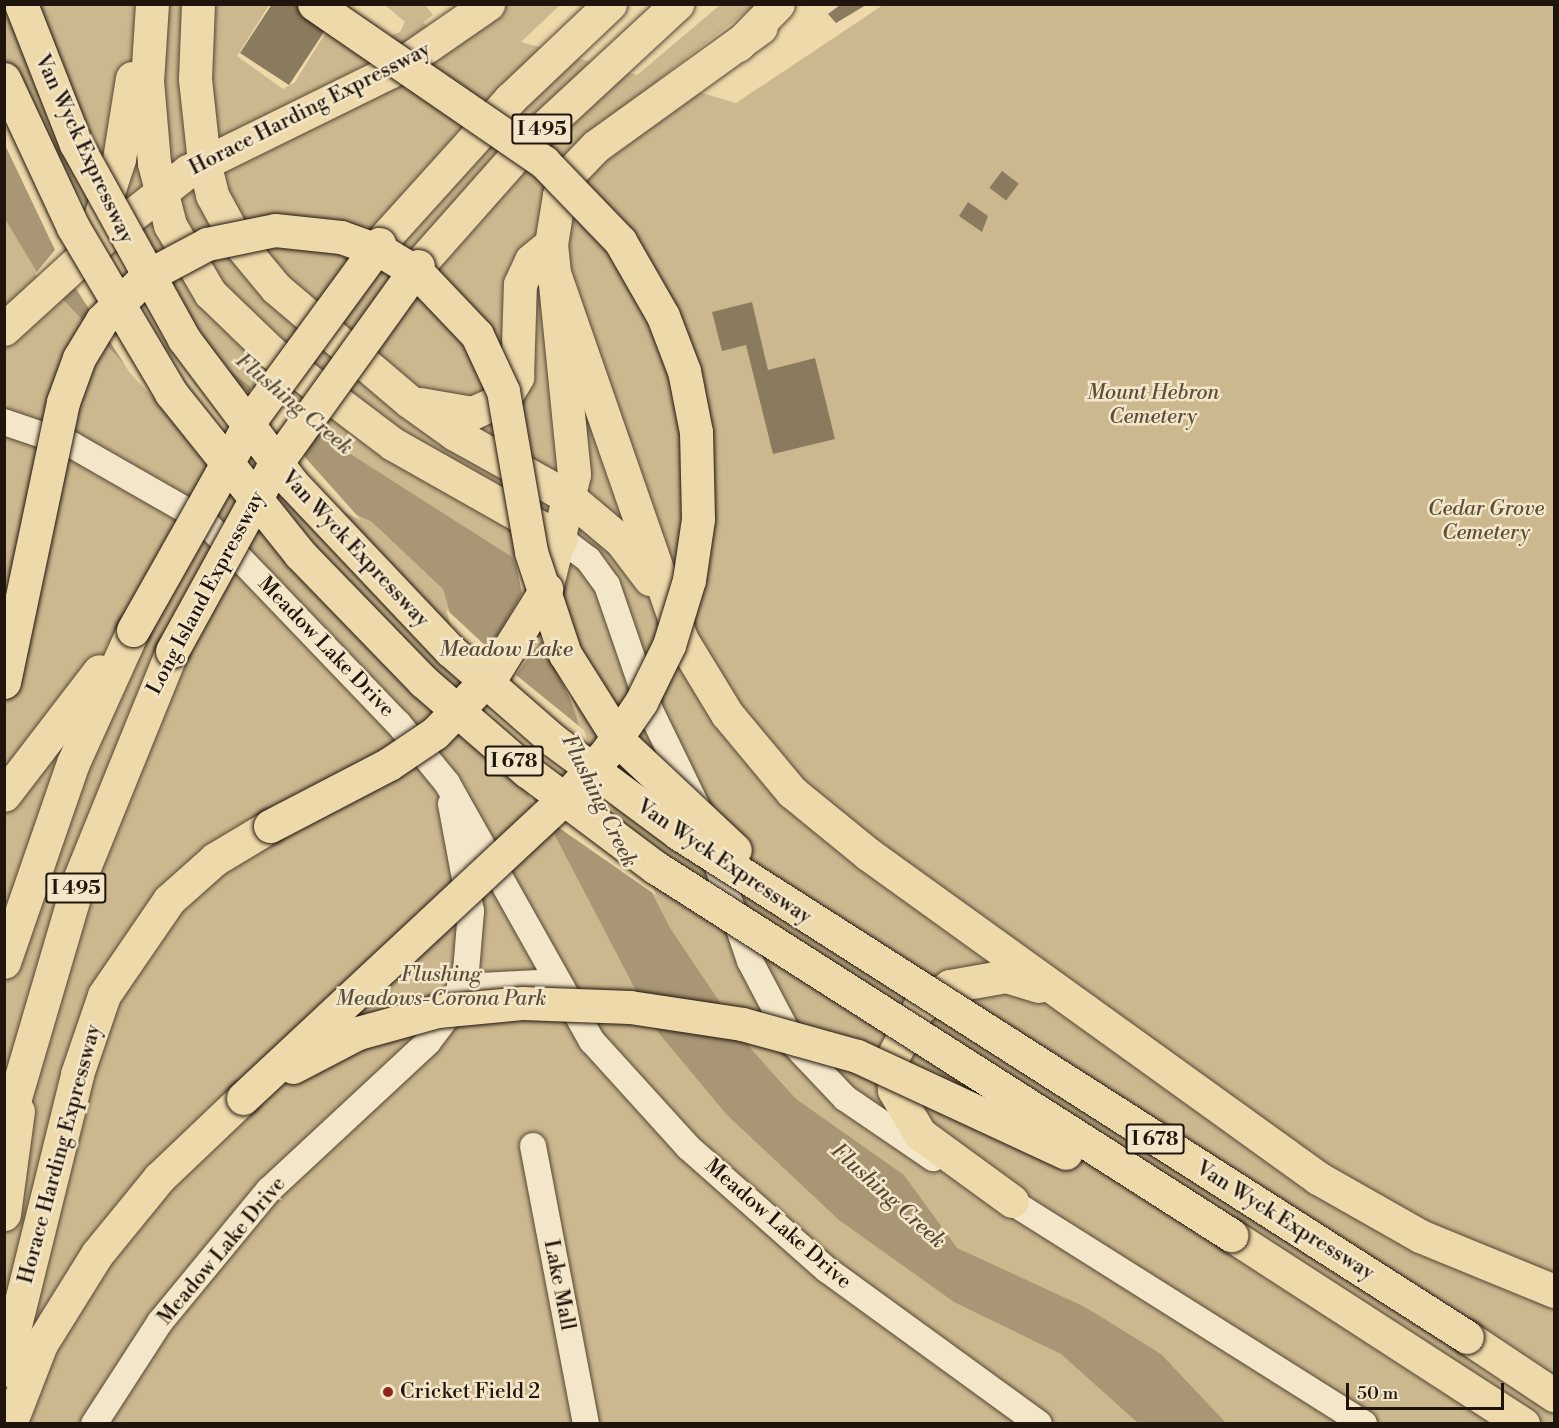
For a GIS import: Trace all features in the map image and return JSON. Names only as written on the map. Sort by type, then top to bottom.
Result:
[{"type":"main road","name":"Van Wyck Expressway","points":[[21,4],[76,144],[164,307],[229,403],[330,527],[451,651],[553,740],[678,833],[844,942],[1467,1337],[1554,1395]]},
{"type":"main road","points":[[4,329],[79,262],[104,227],[123,138],[142,4]]},
{"type":"main road","points":[[152,4],[148,112],[159,191],[170,225],[197,274],[245,330],[393,444],[561,539]]},
{"type":"main road","points":[[198,4],[195,79],[204,162],[227,224],[262,273],[409,401],[454,434],[570,498],[621,541],[672,614],[717,699],[792,792],[853,843],[1105,1026],[1350,1199],[1420,1236],[1554,1291]]},
{"type":"main road","points":[[10,1424],[58,1313],[136,1203],[243,1098],[565,798],[606,753],[641,702],[669,645],[688,580],[698,519],[696,432],[684,372],[650,291],[615,234],[586,200],[525,147],[314,4]]},
{"type":"main road","name":"Horace Harding Expressway","points":[[104,227],[204,162],[391,71],[488,4]]},
{"type":"main road","name":"I 495","points":[[4,962],[69,772],[133,630],[254,415],[379,244],[510,99],[610,4]]},
{"type":"main road","name":"Long Island Expressway","points":[[4,1135],[105,806],[172,651],[272,469],[418,266],[527,143],[678,4]]},
{"type":"main road","points":[[738,45],[778,4]]},
{"type":"main road","name":"Horace Harding Expressway","points":[[4,1370],[79,1064],[104,995],[169,900],[215,859],[270,826],[389,764],[441,728],[502,663],[546,589],[570,498],[574,449],[552,258],[559,195],[582,159],[791,4]]},
{"type":"main road","name":"Van Wyck Expressway","points":[[4,79],[72,227],[171,393],[300,554],[423,681],[527,771],[655,867],[1445,1371],[1523,1424]]},
{"type":"main road","points":[[4,682],[63,402],[79,358],[102,320],[147,276],[218,240],[299,230],[362,243],[435,286],[487,352],[508,411],[545,606],[565,654],[606,724],[671,794],[844,942]]},
{"type":"main road","points":[[409,401],[458,413],[476,412],[504,399],[517,377],[520,284],[531,260],[552,258],[672,614]]},
{"type":"main road","points":[[4,795],[133,630]]},
{"type":"main road","points":[[1012,1201],[932,1144],[909,1120],[890,1074],[906,1024],[950,986],[1006,976],[1043,988],[1105,1026]]},
{"type":"main road","points":[[243,1098],[331,1044],[412,1016],[522,1003],[667,1011],[775,1032],[882,1066],[1231,1235]]},
{"type":"main road","points":[[4,1214],[24,1064]]},
{"type":"main road","points":[[1467,1337],[1554,1384]]},
{"type":"main road","points":[[1445,1371],[1506,1424]]},
{"type":"street","name":"Meadow Lake Drive","points":[[4,423],[72,445],[203,520],[390,715],[447,783],[592,1041],[688,1147],[826,1269],[1039,1424]]},
{"type":"street","points":[[561,539],[588,559],[607,585],[650,710],[697,807],[750,961],[793,1043],[827,1082],[866,1113],[1012,1201],[1364,1424]]},
{"type":"street","name":"Meadow Lake Drive","points":[[94,1424],[160,1322],[268,1190],[428,1042],[451,1012],[460,987],[471,910],[447,783]]},
{"type":"street","points":[[460,987],[558,982]]},
{"type":"street","name":"Lake Mall","points":[[533,1146],[586,1424]]},
{"type":"green space","name":"Flushing Meadows-Corona Park","points":[[5,5],[269,5],[237,56],[283,89],[295,82],[331,24],[365,46],[400,32],[405,22],[385,5],[425,5],[433,15],[424,22],[430,32],[276,110],[476,29],[508,5],[560,5],[521,42],[637,75],[720,5],[755,5],[658,80],[736,103],[883,5],[1554,5],[1554,1423],[5,1424]]},
{"type":"water","name":"Meadow Lake","points":[[5,94],[165,323],[250,390],[512,557],[557,659],[602,795],[670,928],[752,1050],[796,1099],[904,1175],[957,1248],[1085,1307],[1161,1354],[1226,1423],[1138,1423],[1061,1354],[954,1302],[839,1220],[726,1114],[657,1031],[465,663],[443,589],[372,522],[218,449],[169,411],[37,272],[5,219]]},
{"type":"pier","points":[[4,91],[168,321],[252,388],[319,431],[304,456],[361,520],[216,452],[167,413],[130,373],[73,284],[58,297],[35,274],[55,250],[5,145]]},
{"type":"pier","points":[[514,555],[581,721],[541,640],[516,675],[584,730],[605,794],[657,896],[555,825],[547,832],[462,665],[446,609],[489,649],[522,593]]},
{"type":"building","points":[[272,4],[296,4],[328,26],[289,85],[240,53]]},
{"type":"building","points":[[840,5],[866,5],[836,23],[828,14]]},
{"type":"building","points":[[1002,171],[1019,184],[1006,200],[989,188]]},
{"type":"building","points":[[968,202],[988,216],[982,232],[959,216]]},
{"type":"building","points":[[752,302],[768,370],[815,358],[835,439],[773,454],[746,345],[722,351],[712,312]]},
{"type":"waterway","name":"Flushing Creek","points":[[226,371],[248,389]]},
{"type":"place","name":"Cricket Field 2","points":[[388,1392]]},
{"type":"park label","name":"Mount Hebron Cemetery","points":[[1153,405]]},
{"type":"park label","name":"Cedar Grove Cemetery","points":[[1486,521]]}]
